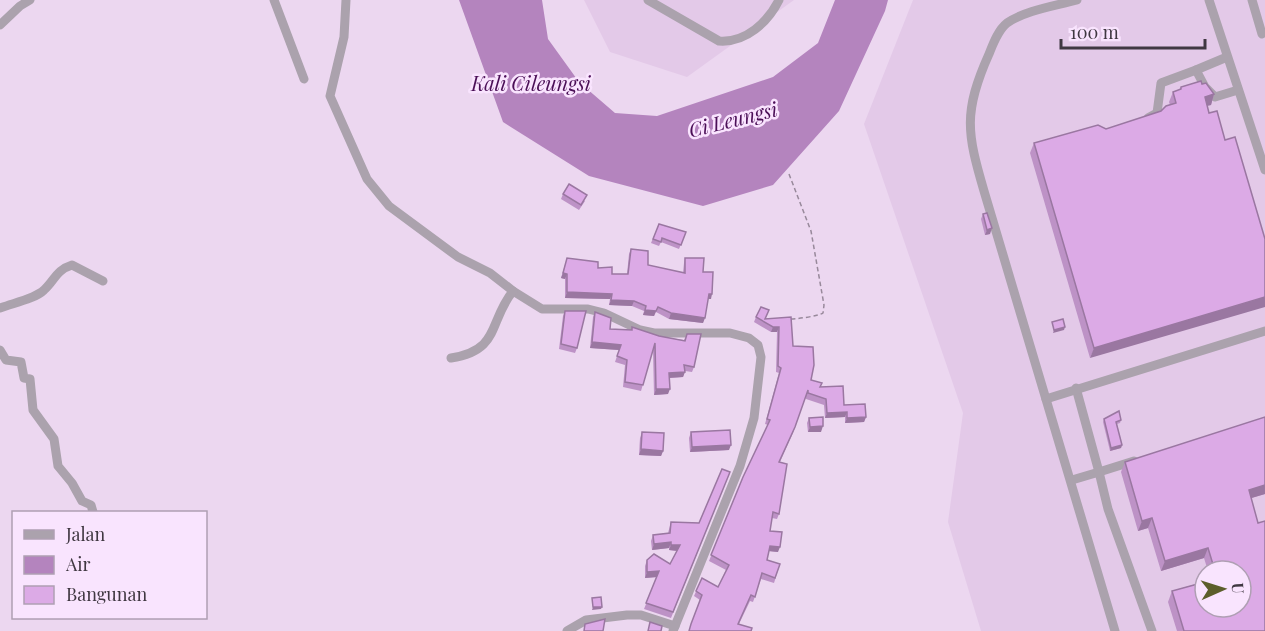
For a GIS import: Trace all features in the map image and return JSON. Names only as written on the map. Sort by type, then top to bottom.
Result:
[{"type":"street","points":[[0,25],[30,0]]},
{"type":"street","points":[[274,0],[304,79]]},
{"type":"street","points":[[346,0],[344,37],[330,96],[367,178],[389,206],[458,257],[490,273],[542,309],[588,309],[604,313],[640,330],[676,334],[730,333],[749,338],[758,345],[761,357],[754,418],[740,466],[674,629],[641,615],[627,615],[586,620],[567,631]]},
{"type":"street","points":[[648,0],[719,41],[728,42],[741,39],[761,25],[779,0]]},
{"type":"street","points":[[1077,0],[1019,17],[1006,24],[997,36],[983,67],[972,98],[969,124],[972,148],[1072,480],[1114,631]]},
{"type":"street","points":[[1209,0],[1265,170]]},
{"type":"street","points":[[1252,0],[1262,34]]},
{"type":"street","points":[[1142,119],[1157,112],[1161,82],[1227,57]]},
{"type":"street","points":[[1197,70],[1205,87],[1215,97],[1238,90]]},
{"type":"street","points":[[0,308],[43,291],[53,276],[63,268],[72,265],[103,280]]},
{"type":"street","points":[[451,358],[472,354],[488,341],[495,331],[504,303],[513,291]]},
{"type":"street","points":[[1046,399],[1265,331]]},
{"type":"street","points":[[0,350],[6,360],[21,362],[24,378],[30,379],[32,385],[33,410],[54,439],[58,466],[72,483],[82,501],[91,505],[92,511]]},
{"type":"street","points":[[1076,388],[1108,509],[1152,631]]},
{"type":"street","points":[[1072,480],[1142,458]]},
{"type":"path","points":[[788,320],[807,315],[820,315],[824,310],[811,231],[789,174]]},
{"type":"shaded area","points":[[584,0],[794,0],[687,77],[610,52]]},
{"type":"shaded area","points":[[913,0],[1265,0],[1265,631],[981,631],[948,522],[963,413],[864,124]]},
{"type":"water","points":[[459,0],[542,0],[548,39],[579,82],[615,113],[657,116],[773,77],[818,43],[835,0],[888,0],[839,111],[773,185],[703,206],[589,176],[503,122]]},
{"type":"building","points":[[1201,81],[1202,84],[1206,83],[1214,94],[1205,97],[1209,113],[1217,111],[1225,140],[1235,137],[1265,239],[1265,297],[1094,348],[1034,143],[1098,125],[1106,129],[1161,111],[1166,106],[1176,103],[1173,92]]},
{"type":"building","points":[[569,184],[587,195],[581,205],[563,194]]},
{"type":"building","points":[[987,213],[992,228],[987,230],[983,214]]},
{"type":"building","points":[[659,224],[686,232],[681,245],[662,238],[661,242],[653,239]]},
{"type":"building","points":[[631,249],[648,251],[648,265],[685,273],[685,258],[704,258],[703,272],[713,272],[712,294],[709,294],[705,318],[671,313],[658,307],[656,311],[645,310],[646,306],[634,301],[611,300],[612,294],[567,292],[567,274],[563,273],[567,258],[598,262],[598,268],[612,267],[612,274],[628,274]]},
{"type":"building","points":[[761,307],[769,310],[765,319],[791,317],[793,346],[813,347],[814,365],[811,380],[822,383],[820,387],[843,386],[844,405],[865,404],[866,417],[847,418],[847,412],[827,413],[826,399],[808,393],[808,390],[779,462],[787,464],[779,514],[773,512],[770,531],[782,532],[780,547],[770,546],[767,560],[780,564],[775,578],[762,573],[755,597],[751,595],[738,624],[752,628],[751,631],[689,631],[702,595],[696,591],[702,578],[718,587],[729,565],[711,555],[743,477],[770,420],[767,419],[781,368],[778,366],[779,327],[773,327],[756,317]]},
{"type":"building","points":[[565,311],[586,311],[577,348],[561,344]]},
{"type":"building","points":[[595,312],[611,318],[610,329],[632,330],[632,327],[659,336],[685,341],[687,334],[701,334],[694,367],[684,365],[685,372],[669,373],[670,389],[656,389],[655,343],[643,385],[625,382],[627,360],[617,356],[621,345],[592,342]]},
{"type":"building","points":[[1063,319],[1065,327],[1054,330],[1052,322]]},
{"type":"building","points":[[1119,411],[1121,420],[1116,422],[1122,445],[1111,448],[1104,419]]},
{"type":"building","points":[[823,417],[823,426],[810,427],[809,418]]},
{"type":"building","points":[[1265,417],[1265,485],[1249,490],[1258,523],[1265,521],[1265,631],[1184,631],[1172,591],[1193,585],[1193,619],[1253,619],[1253,559],[1211,559],[1208,548],[1165,561],[1152,518],[1142,521],[1125,462]]},
{"type":"building","points":[[730,430],[731,445],[692,447],[691,432]]},
{"type":"building","points":[[642,432],[664,433],[663,451],[641,449]]},
{"type":"building","points":[[722,469],[730,472],[673,612],[646,603],[659,571],[647,572],[647,560],[654,554],[670,564],[680,545],[671,545],[671,542],[654,544],[653,535],[670,533],[671,522],[699,523]]},
{"type":"building","points":[[601,597],[602,607],[593,607],[592,598]]},
{"type":"building","points":[[605,619],[603,631],[584,631],[585,624]]},
{"type":"building","points":[[650,622],[662,626],[661,631],[648,631]]},
{"type":"water label","name":"Kali Cileungsi","points":[[531,84]]},
{"type":"water label","name":"Ci Leungsi","points":[[733,120]]}]
